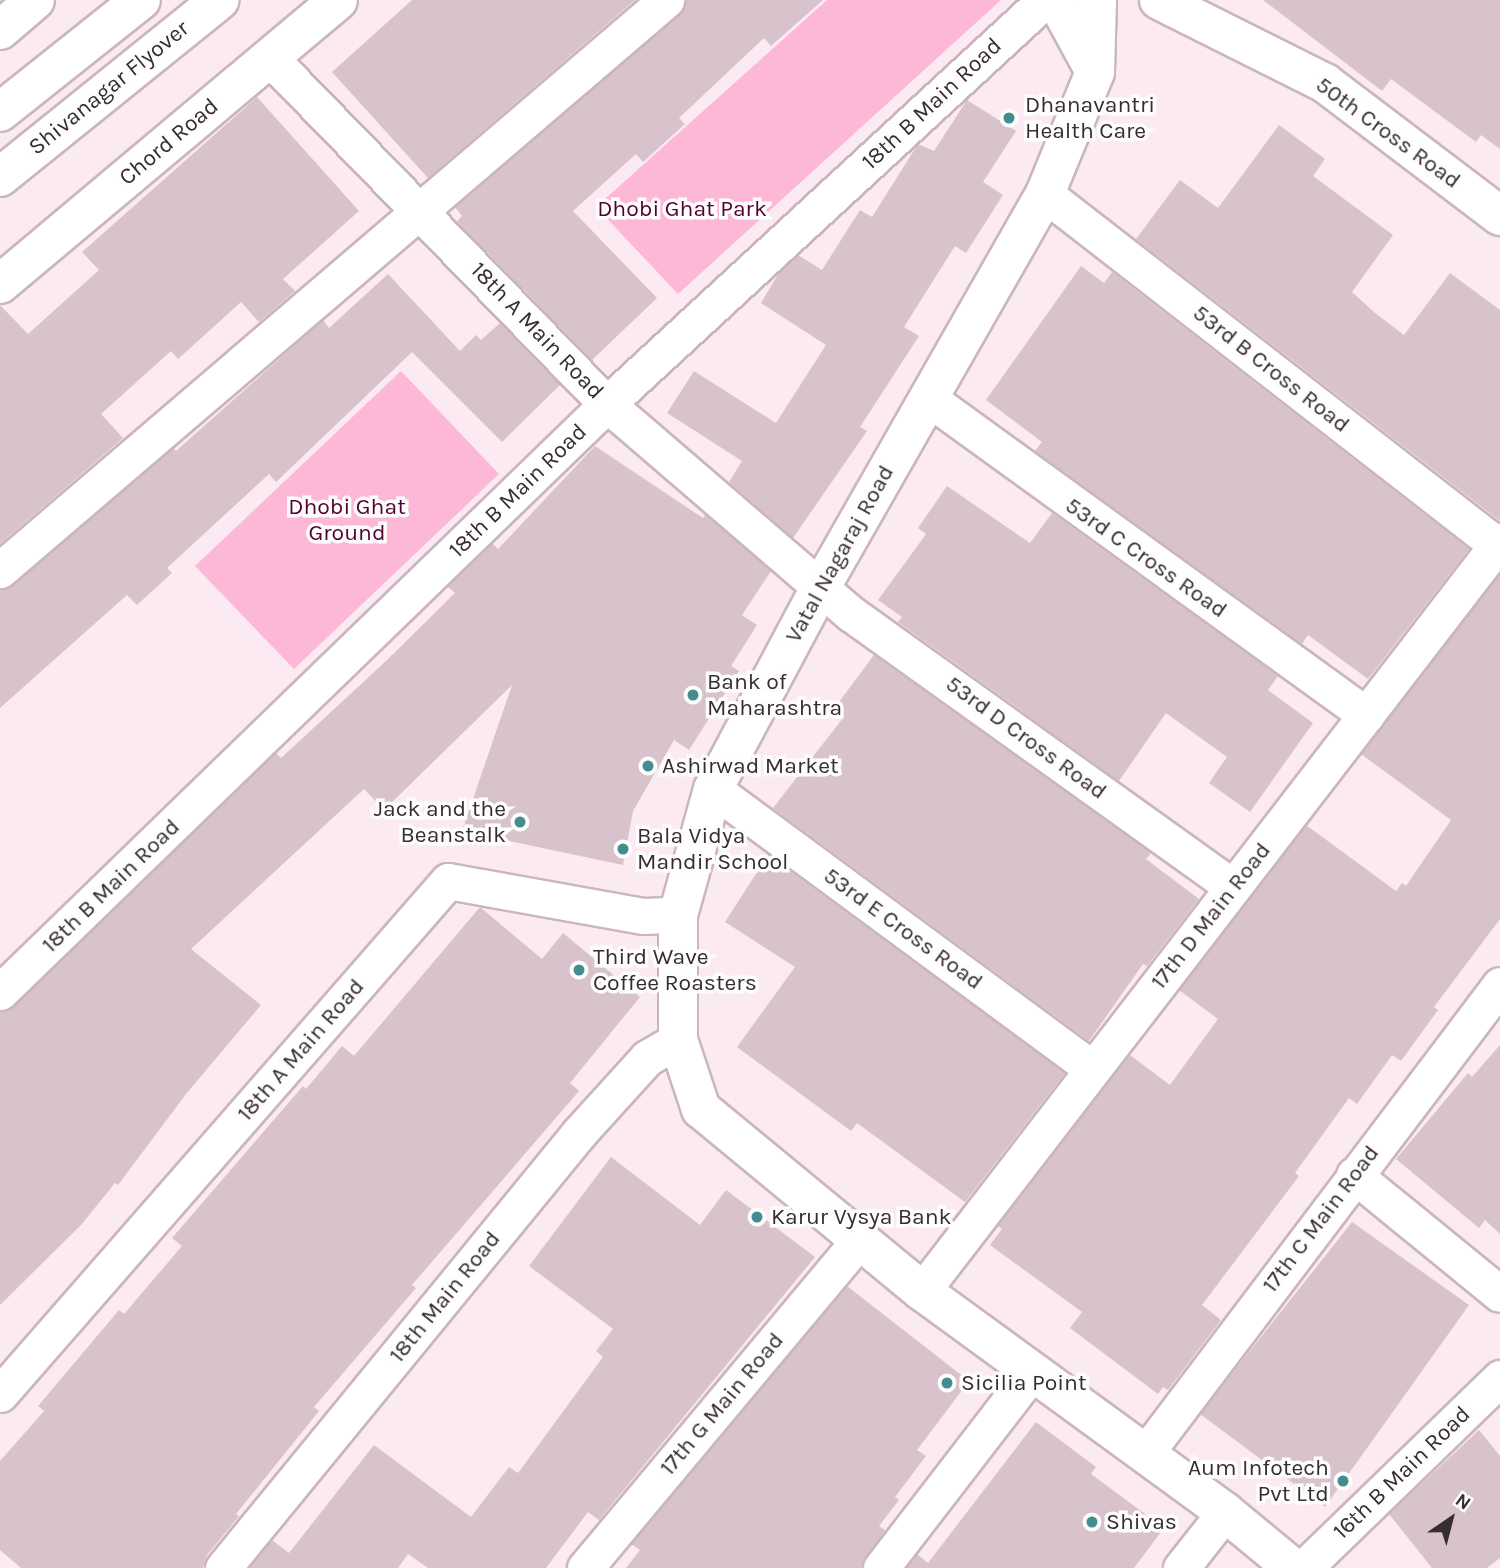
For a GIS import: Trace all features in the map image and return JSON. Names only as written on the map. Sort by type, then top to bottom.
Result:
[{"type":"main road","points":[[0,30],[35,0]]},
{"type":"main road","points":[[0,112],[141,0]]},
{"type":"main road","name":"Shivanagar Flyover","points":[[0,177],[219,0]]},
{"type":"main road","name":"Chord Road","points":[[0,284],[338,0]]},
{"type":"main road","points":[[1056,0],[1095,72]]},
{"type":"main road","name":"Vatal Nagaraj Road","points":[[1097,0],[1095,72],[1045,194],[820,588],[713,789],[678,915],[678,1040],[701,1109],[922,1291],[1031,1373],[1225,1511],[1293,1568]]},
{"type":"main road","name":"50th Cross Road","points":[[1159,0],[1325,83],[1500,216]]},
{"type":"street","points":[[0,570],[666,0]]},
{"type":"street","name":"18th B Main Road","points":[[0,992],[607,404],[1045,0]]},
{"type":"street","name":"18th A Main Road","points":[[270,58],[607,404],[820,588]]},
{"type":"street","name":"53rd B Cross Road","points":[[1045,194],[1499,543]]},
{"type":"street","name":"53rd C Cross Road","points":[[928,398],[958,424],[1366,715]]},
{"type":"street","name":"17th D Main Road","points":[[922,1291],[1499,543]]},
{"type":"street","name":"53rd D Cross Road","points":[[820,588],[1233,887]]},
{"type":"street","name":"53rd E Cross Road","points":[[713,789],[1093,1069]]},
{"type":"street","name":"18th A Main Road","points":[[0,1394],[448,881],[643,916],[678,915]]},
{"type":"street","name":"17th C Main Road","points":[[1145,1454],[1500,985]]},
{"type":"street","name":"18th Main Road","points":[[223,1568],[579,1133],[647,1058],[678,1040]]},
{"type":"street","points":[[1354,1175],[1500,1294]]},
{"type":"street","name":"17th G Main Road","points":[[585,1568],[859,1240]]},
{"type":"street","points":[[880,1568],[1031,1373]]},
{"type":"street","name":"16th B Main Road","points":[[1304,1568],[1496,1393]]},
{"type":"street","points":[[1181,1568],[1225,1511]]},
{"type":"green space","name":"Dhobi Ghat Park","points":[[827,0],[1001,0],[678,294],[596,207]]},
{"type":"green space","name":"Dhobi Ghat Ground","points":[[401,371],[499,474],[294,669],[195,566]]},
{"type":"building","points":[[412,0],[635,0],[428,178],[332,72]]},
{"type":"building","points":[[686,0],[823,0],[771,46],[764,38],[679,118],[685,124],[643,162],[636,154],[573,211],[657,298],[592,360],[457,221],[462,216],[455,207],[679,15]]},
{"type":"building","points":[[1263,0],[1500,0],[1500,149],[1481,135],[1476,142],[1391,79],[1382,91]]},
{"type":"building","points":[[257,97],[359,211],[283,279],[295,291],[259,322],[241,302],[178,359],[171,351],[101,414],[123,438],[0,544],[0,305],[28,334],[99,270],[82,252]]},
{"type":"building","points":[[967,100],[1016,131],[983,182],[1003,195],[966,253],[955,246],[904,327],[919,336],[860,427],[867,431],[793,538],[729,482],[742,461],[667,413],[694,371],[776,423],[826,345],[761,303],[780,271],[798,255],[822,270],[860,210],[872,217],[918,144],[934,151]]},
{"type":"building","points":[[1279,125],[1325,159],[1313,176],[1393,235],[1352,292],[1375,313],[1404,335],[1450,273],[1500,310],[1500,521],[1136,239],[1180,180],[1218,208]]},
{"type":"building","points":[[1081,266],[1104,283],[1112,272],[1469,549],[1368,679],[1308,635],[1302,644],[1035,451],[1042,442],[986,400]]},
{"type":"building","points":[[388,274],[460,351],[476,335],[481,340],[500,323],[560,385],[502,442],[412,352],[276,482],[269,474],[167,568],[172,573],[137,605],[127,595],[0,708],[0,590],[13,585],[173,448],[176,451],[323,320],[329,328]]},
{"type":"building","points":[[595,446],[703,518],[705,515],[771,571],[742,615],[757,625],[731,666],[739,671],[689,750],[674,740],[633,811],[623,865],[462,831],[512,685],[384,810],[364,789],[191,949],[261,1005],[186,1094],[118,1185],[115,1183],[81,1225],[0,1305],[0,1012],[14,1006],[276,753],[281,758],[385,662],[455,593],[448,587],[492,543],[498,549]]},
{"type":"building","points":[[947,486],[1030,543],[1052,513],[1278,676],[1268,690],[1313,723],[1250,812],[1209,783],[1227,757],[1166,713],[1119,781],[898,622],[902,617],[878,600],[926,534],[918,528]]},
{"type":"building","points":[[1500,574],[1500,919],[1434,1007],[1438,1010],[1401,1061],[1392,1055],[1357,1104],[1349,1098],[1295,1173],[1299,1176],[1202,1305],[1221,1320],[1168,1390],[1163,1387],[1158,1394],[1070,1328],[1082,1312],[990,1245],[1002,1229],[998,1226],[1130,1055],[1170,1085],[1218,1019],[1179,990],[1306,825],[1396,891],[1402,883],[1406,886],[1451,820],[1361,754]]},
{"type":"building","points":[[874,655],[1151,853],[1146,859],[1199,899],[1147,966],[1143,964],[1089,1041],[773,808],[843,718],[833,710]]},
{"type":"building","points":[[768,855],[1065,1073],[965,1202],[857,1123],[851,1131],[737,1047],[795,967],[725,922]]},
{"type":"building","points":[[480,907],[542,959],[563,933],[640,997],[570,1083],[579,1091],[412,1285],[416,1288],[314,1407],[319,1411],[236,1514],[239,1516],[207,1555],[203,1568],[21,1568],[0,1550],[0,1461],[44,1411],[38,1406],[119,1310],[124,1314],[182,1246],[172,1238],[303,1086],[306,1089],[342,1046],[354,1056]]},
{"type":"building","points":[[1500,1045],[1500,1234],[1485,1220],[1479,1228],[1396,1159],[1468,1073],[1472,1077]]},
{"type":"building","points":[[611,1157],[700,1225],[726,1190],[815,1257],[599,1520],[588,1512],[546,1568],[428,1568],[408,1554],[398,1568],[249,1568],[272,1540],[289,1553],[374,1445],[471,1517],[509,1467],[518,1473],[603,1357],[596,1351],[613,1329],[529,1266]]},
{"type":"building","points":[[1352,1222],[1469,1305],[1325,1507],[1200,1414]]},
{"type":"building","points":[[847,1286],[969,1381],[917,1450],[926,1456],[895,1497],[899,1500],[879,1526],[885,1530],[861,1568],[626,1568],[640,1550],[631,1544]]},
{"type":"building","points":[[1036,1422],[1096,1467],[1091,1474],[1164,1528],[1134,1568],[906,1568],[917,1554],[928,1563]]},
{"type":"building","points":[[1479,1430],[1500,1456],[1500,1558],[1487,1568],[1432,1568],[1389,1514]]},
{"type":"place","name":"Dhanavantri Health Care","points":[[1009,118]]},
{"type":"place","name":"Bank of Maharashtra","points":[[693,695]]},
{"type":"place","name":"Ashirwad Market","points":[[648,766]]},
{"type":"place","name":"Jack and the Beanstalk","points":[[520,822]]},
{"type":"place","name":"Bala Vidya Mandir School","points":[[623,849]]},
{"type":"place","name":"Third Wave Coffee Roasters","points":[[579,970]]},
{"type":"place","name":"Karur Vysya Bank","points":[[757,1217]]},
{"type":"place","name":"Sicilia Point","points":[[947,1383]]},
{"type":"place","name":"Aum Infotech Pvt Ltd","points":[[1343,1481]]},
{"type":"place","name":"Shivas","points":[[1092,1522]]}]
